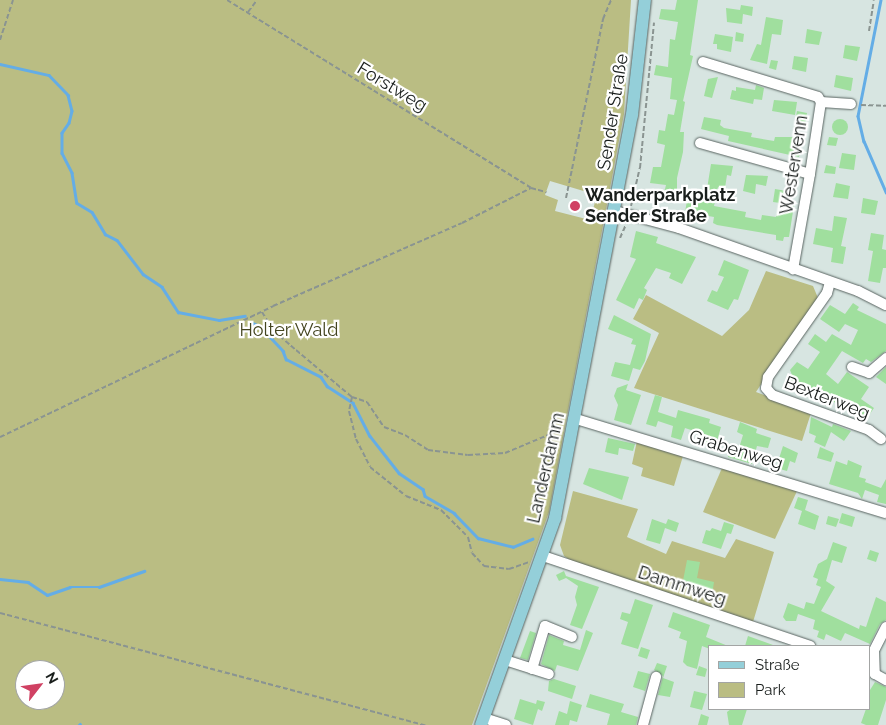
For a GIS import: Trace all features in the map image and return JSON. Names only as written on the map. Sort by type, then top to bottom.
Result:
[{"type":"main road","name":"Sender Straße","points":[[615,211],[637,80],[645,0]]},
{"type":"main road","name":"Landerdamm","points":[[483,722],[555,518],[576,419],[615,211]]},
{"type":"street","name":"Westervenn","points":[[703,62],[814,95],[820,102],[810,174],[793,269]]},
{"type":"street","points":[[820,102],[851,104]]},
{"type":"street","points":[[700,143],[810,174]]},
{"type":"street","points":[[615,211],[679,228],[830,282],[886,305]]},
{"type":"street","name":"Bexterweg","points":[[830,282],[827,293],[768,377],[766,388],[772,395],[869,430],[881,439]]},
{"type":"street","points":[[852,367],[869,373],[886,358]]},
{"type":"street","name":"Grabenweg","points":[[576,419],[886,512]]},
{"type":"street","name":"Dammweg","points":[[543,556],[807,645]]},
{"type":"street","points":[[532,668],[545,626],[572,637]]},
{"type":"street","points":[[886,626],[874,651],[872,663],[875,674],[886,680]]},
{"type":"street","points":[[505,660],[549,674]]},
{"type":"street","points":[[643,725],[656,677]]},
{"type":"street","points":[[483,722],[506,725]]},
{"type":"path","points":[[0,40],[13,0]]},
{"type":"path","name":"Forstweg","points":[[227,0],[531,188],[546,192]]},
{"type":"path","points":[[248,12],[257,0]]},
{"type":"path","points":[[566,198],[603,19],[611,0]]},
{"type":"path","points":[[869,31],[874,0]]},
{"type":"path","points":[[630,208],[640,168],[655,19]]},
{"type":"path","points":[[864,105],[886,106]]},
{"type":"path","points":[[0,437],[262,312],[462,223],[531,188]]},
{"type":"path","points":[[262,312],[274,331],[352,398],[367,402],[384,427],[405,435],[428,450],[468,455],[505,453],[528,445],[576,419]]},
{"type":"path","points":[[352,398],[350,406],[356,439],[370,467],[406,496],[441,510],[468,537],[472,553],[484,566],[509,569],[543,556]]},
{"type":"path","points":[[0,613],[425,725]]},
{"type":"green space","name":"Holter Wald","points":[[0,0],[631,0],[624,114],[549,512],[472,725],[0,725]],"holes":[[[550,181],[597,195],[590,220],[555,211],[558,200],[545,195]]]},
{"type":"green space","points":[[766,271],[813,286],[818,298],[756,392],[811,413],[802,441],[634,388],[659,333],[633,319],[646,295],[722,336],[749,310]]},
{"type":"green space","points":[[637,441],[683,456],[674,486],[641,476],[643,468],[632,464]]},
{"type":"green space","points":[[722,468],[797,491],[775,539],[703,512]]},
{"type":"green space","points":[[573,491],[638,509],[627,537],[666,554],[672,541],[725,558],[736,539],[774,552],[753,622],[574,563],[564,556],[560,545]]},
{"type":"building","points":[[677,0],[698,0],[690,55],[693,56],[683,101],[685,102],[680,132],[684,132],[683,152],[677,178],[677,195],[664,193],[666,185],[650,183],[653,167],[661,167],[665,145],[657,143],[659,130],[665,131],[668,114],[674,115],[677,100],[670,99],[672,78],[654,75],[656,65],[668,67],[670,39],[675,40],[678,22],[659,19],[661,9],[675,10]]},
{"type":"building","points":[[741,5],[753,7],[752,16],[743,14],[742,24],[727,22],[726,8],[740,10]]},
{"type":"building","points":[[766,17],[783,20],[781,35],[772,34],[767,64],[750,60],[757,44],[761,45]]},
{"type":"building","points":[[807,29],[822,32],[819,45],[805,43]]},
{"type":"building","points":[[736,32],[744,34],[743,42],[735,41]]},
{"type":"building","points":[[715,34],[733,37],[731,52],[717,49],[717,44],[713,44]]},
{"type":"building","points":[[845,45],[860,47],[857,61],[843,58]]},
{"type":"building","points":[[794,56],[808,58],[806,72],[792,69]]},
{"type":"building","points":[[771,60],[778,61],[776,70],[769,68]]},
{"type":"building","points":[[836,75],[853,78],[851,91],[834,87]]},
{"type":"building","points":[[718,77],[712,98],[704,96],[708,79]]},
{"type":"building","points":[[756,85],[764,88],[762,100],[754,99],[753,104],[730,99],[732,90],[736,91],[736,87],[755,90]]},
{"type":"building","points":[[774,100],[797,102],[795,115],[772,111]]},
{"type":"building","points":[[797,111],[807,113],[804,130],[794,128]]},
{"type":"building","points":[[704,117],[721,120],[720,125],[724,128],[752,133],[751,137],[774,141],[775,137],[793,137],[792,143],[801,145],[799,157],[728,141],[729,136],[701,129]]},
{"type":"building","points":[[837,119],[843,119],[848,124],[846,133],[837,135],[832,130],[832,124]]},
{"type":"building","points":[[829,137],[838,138],[836,146],[827,145]]},
{"type":"building","points":[[842,153],[856,155],[854,170],[839,168]]},
{"type":"building","points":[[711,164],[733,166],[731,176],[727,175],[725,188],[718,187],[714,206],[746,212],[745,217],[761,220],[762,215],[776,217],[780,203],[773,202],[775,189],[792,192],[790,204],[794,205],[789,237],[784,237],[783,241],[776,240],[776,235],[717,225],[713,223],[714,217],[685,212],[688,195],[702,198],[703,188],[707,189]]},
{"type":"building","points":[[826,165],[836,167],[835,174],[824,173]]},
{"type":"building","points":[[746,175],[768,176],[766,186],[756,184],[755,194],[743,191]]},
{"type":"building","points":[[836,183],[850,186],[848,199],[833,197]]},
{"type":"building","points":[[863,198],[878,201],[875,215],[861,213]]},
{"type":"building","points":[[834,216],[847,218],[841,246],[846,247],[843,264],[831,262],[833,248],[813,244],[816,228],[832,231]]},
{"type":"building","points":[[636,231],[658,237],[656,243],[696,257],[682,284],[669,278],[671,273],[656,268],[644,288],[647,290],[643,300],[639,298],[634,309],[616,300],[636,259],[630,257]]},
{"type":"building","points":[[871,233],[884,235],[882,249],[886,250],[886,268],[883,268],[880,283],[868,281],[873,251],[868,250]]},
{"type":"building","points":[[724,260],[749,270],[738,300],[734,299],[728,310],[707,301],[712,290],[717,292],[724,277],[718,275]]},
{"type":"building","points":[[853,303],[859,307],[857,310],[886,324],[886,351],[871,362],[866,359],[863,363],[842,351],[826,374],[838,384],[847,372],[869,387],[861,399],[874,408],[865,421],[803,383],[800,387],[789,379],[792,375],[790,370],[797,362],[808,369],[820,352],[808,344],[815,334],[826,342],[832,334],[851,345],[858,330],[845,324],[839,332],[820,319],[830,305],[845,314]]},
{"type":"building","points":[[614,315],[651,334],[645,361],[640,370],[633,368],[629,381],[611,376],[615,362],[630,365],[636,345],[631,344],[633,339],[608,329]]},
{"type":"building","points":[[886,367],[886,384],[876,377]]},
{"type":"building","points":[[628,384],[626,390],[641,395],[631,425],[614,420],[618,405],[614,396],[617,388]]},
{"type":"building","points":[[655,395],[662,397],[658,412],[676,418],[678,410],[710,419],[709,423],[721,427],[715,448],[703,444],[706,435],[685,428],[681,440],[671,437],[673,426],[658,421],[656,427],[646,424]]},
{"type":"building","points":[[811,417],[832,427],[833,424],[851,431],[844,441],[831,432],[825,447],[814,442],[816,436],[809,433]]},
{"type":"building","points":[[740,422],[757,429],[756,433],[771,438],[768,448],[757,446],[752,464],[728,457],[731,446],[739,448],[743,435],[737,432]]},
{"type":"building","points":[[608,438],[635,444],[633,451],[619,448],[618,455],[605,452]]},
{"type":"building","points":[[783,446],[798,453],[795,463],[790,461],[787,471],[776,468]]},
{"type":"building","points":[[820,447],[834,453],[831,462],[817,458]]},
{"type":"building","points":[[848,460],[862,466],[859,477],[866,479],[865,482],[881,488],[886,479],[886,504],[877,502],[879,495],[865,490],[862,499],[858,493],[829,484],[836,461],[847,465]]},
{"type":"building","points":[[589,468],[629,477],[622,500],[583,484]]},
{"type":"building","points":[[798,497],[808,500],[805,510],[819,516],[815,530],[798,524],[802,511],[794,508]]},
{"type":"building","points":[[842,513],[855,517],[852,527],[839,523]]},
{"type":"building","points":[[828,516],[839,519],[836,527],[826,524]]},
{"type":"building","points":[[652,519],[666,524],[668,519],[679,523],[676,532],[665,528],[660,544],[646,540]]},
{"type":"building","points":[[724,522],[734,525],[731,534],[727,533],[721,549],[702,543],[706,530],[710,531],[712,528],[721,531]]},
{"type":"building","points":[[833,542],[847,547],[842,563],[832,560],[826,581],[835,587],[821,611],[859,629],[860,625],[866,627],[876,597],[886,602],[886,620],[880,624],[870,644],[845,633],[841,641],[826,634],[824,640],[817,637],[819,631],[813,629],[815,620],[798,614],[796,621],[786,621],[783,617],[788,603],[804,609],[806,602],[814,604],[821,587],[816,585],[818,579],[813,577],[818,564],[827,559]]},
{"type":"building","points":[[870,550],[879,553],[876,562],[867,559]]},
{"type":"building","points":[[687,560],[700,562],[697,578],[714,582],[712,595],[682,586]]},
{"type":"building","points":[[564,571],[566,576],[599,587],[582,629],[570,625],[577,605],[575,597],[578,586],[566,578],[559,581],[556,575]]},
{"type":"building","points":[[635,599],[653,605],[638,649],[621,644],[628,622],[620,619],[622,612],[630,614]]},
{"type":"building","points":[[673,612],[710,625],[706,637],[726,645],[708,645],[708,648],[702,646],[697,669],[687,666],[683,662],[687,641],[679,638],[681,632],[668,627]]},
{"type":"building","points":[[586,630],[593,633],[578,671],[557,665],[555,671],[541,664],[549,635],[564,641],[563,645],[580,650]]},
{"type":"building","points":[[530,631],[536,633],[528,660],[520,658]]},
{"type":"building","points":[[748,636],[773,645],[745,645]]},
{"type":"building","points":[[641,647],[650,650],[647,659],[638,656]]},
{"type":"building","points":[[657,663],[667,666],[663,678],[674,682],[670,697],[658,695],[663,676],[654,670]]},
{"type":"building","points":[[699,666],[707,669],[705,677],[696,675]]},
{"type":"building","points":[[638,671],[650,674],[645,691],[633,687]]},
{"type":"building","points":[[554,679],[576,686],[572,699],[548,691],[549,681]]},
{"type":"building","points":[[875,682],[886,687],[886,700],[878,725],[861,723],[866,710],[871,710],[871,688]]},
{"type":"building","points":[[694,691],[707,694],[702,710],[690,707]]},
{"type":"building","points":[[590,694],[624,704],[621,712],[638,717],[636,725],[607,725],[610,714],[586,707]]},
{"type":"building","points":[[520,699],[536,704],[537,700],[545,702],[542,711],[538,709],[533,725],[514,719]]},
{"type":"building","points":[[570,701],[582,705],[577,722],[570,720],[569,725],[555,725],[559,711],[567,714]]},
{"type":"building","points":[[730,710],[747,710],[742,725],[729,725],[727,712]]},
{"type":"building","points":[[701,714],[709,717],[707,725],[698,725]]},
{"type":"waterway","points":[[881,0],[858,116],[864,141],[886,192]]},
{"type":"waterway","points":[[0,64],[49,75],[68,95],[72,111],[69,123],[62,133],[62,153],[72,173],[77,203],[92,212],[105,234],[117,240],[143,274],[162,287],[178,312],[219,320],[245,316]]},
{"type":"waterway","points":[[251,322],[261,327],[283,351],[286,359],[321,377],[327,386],[353,403],[370,436],[399,473],[423,489],[425,496],[454,513],[478,538],[513,547],[532,539]]},
{"type":"waterway","points":[[0,579],[28,582],[47,595],[70,587],[99,587],[144,571]]},
{"type":"place","name":"Wanderparkplatz Sender Straße","points":[[575,206]]}]
